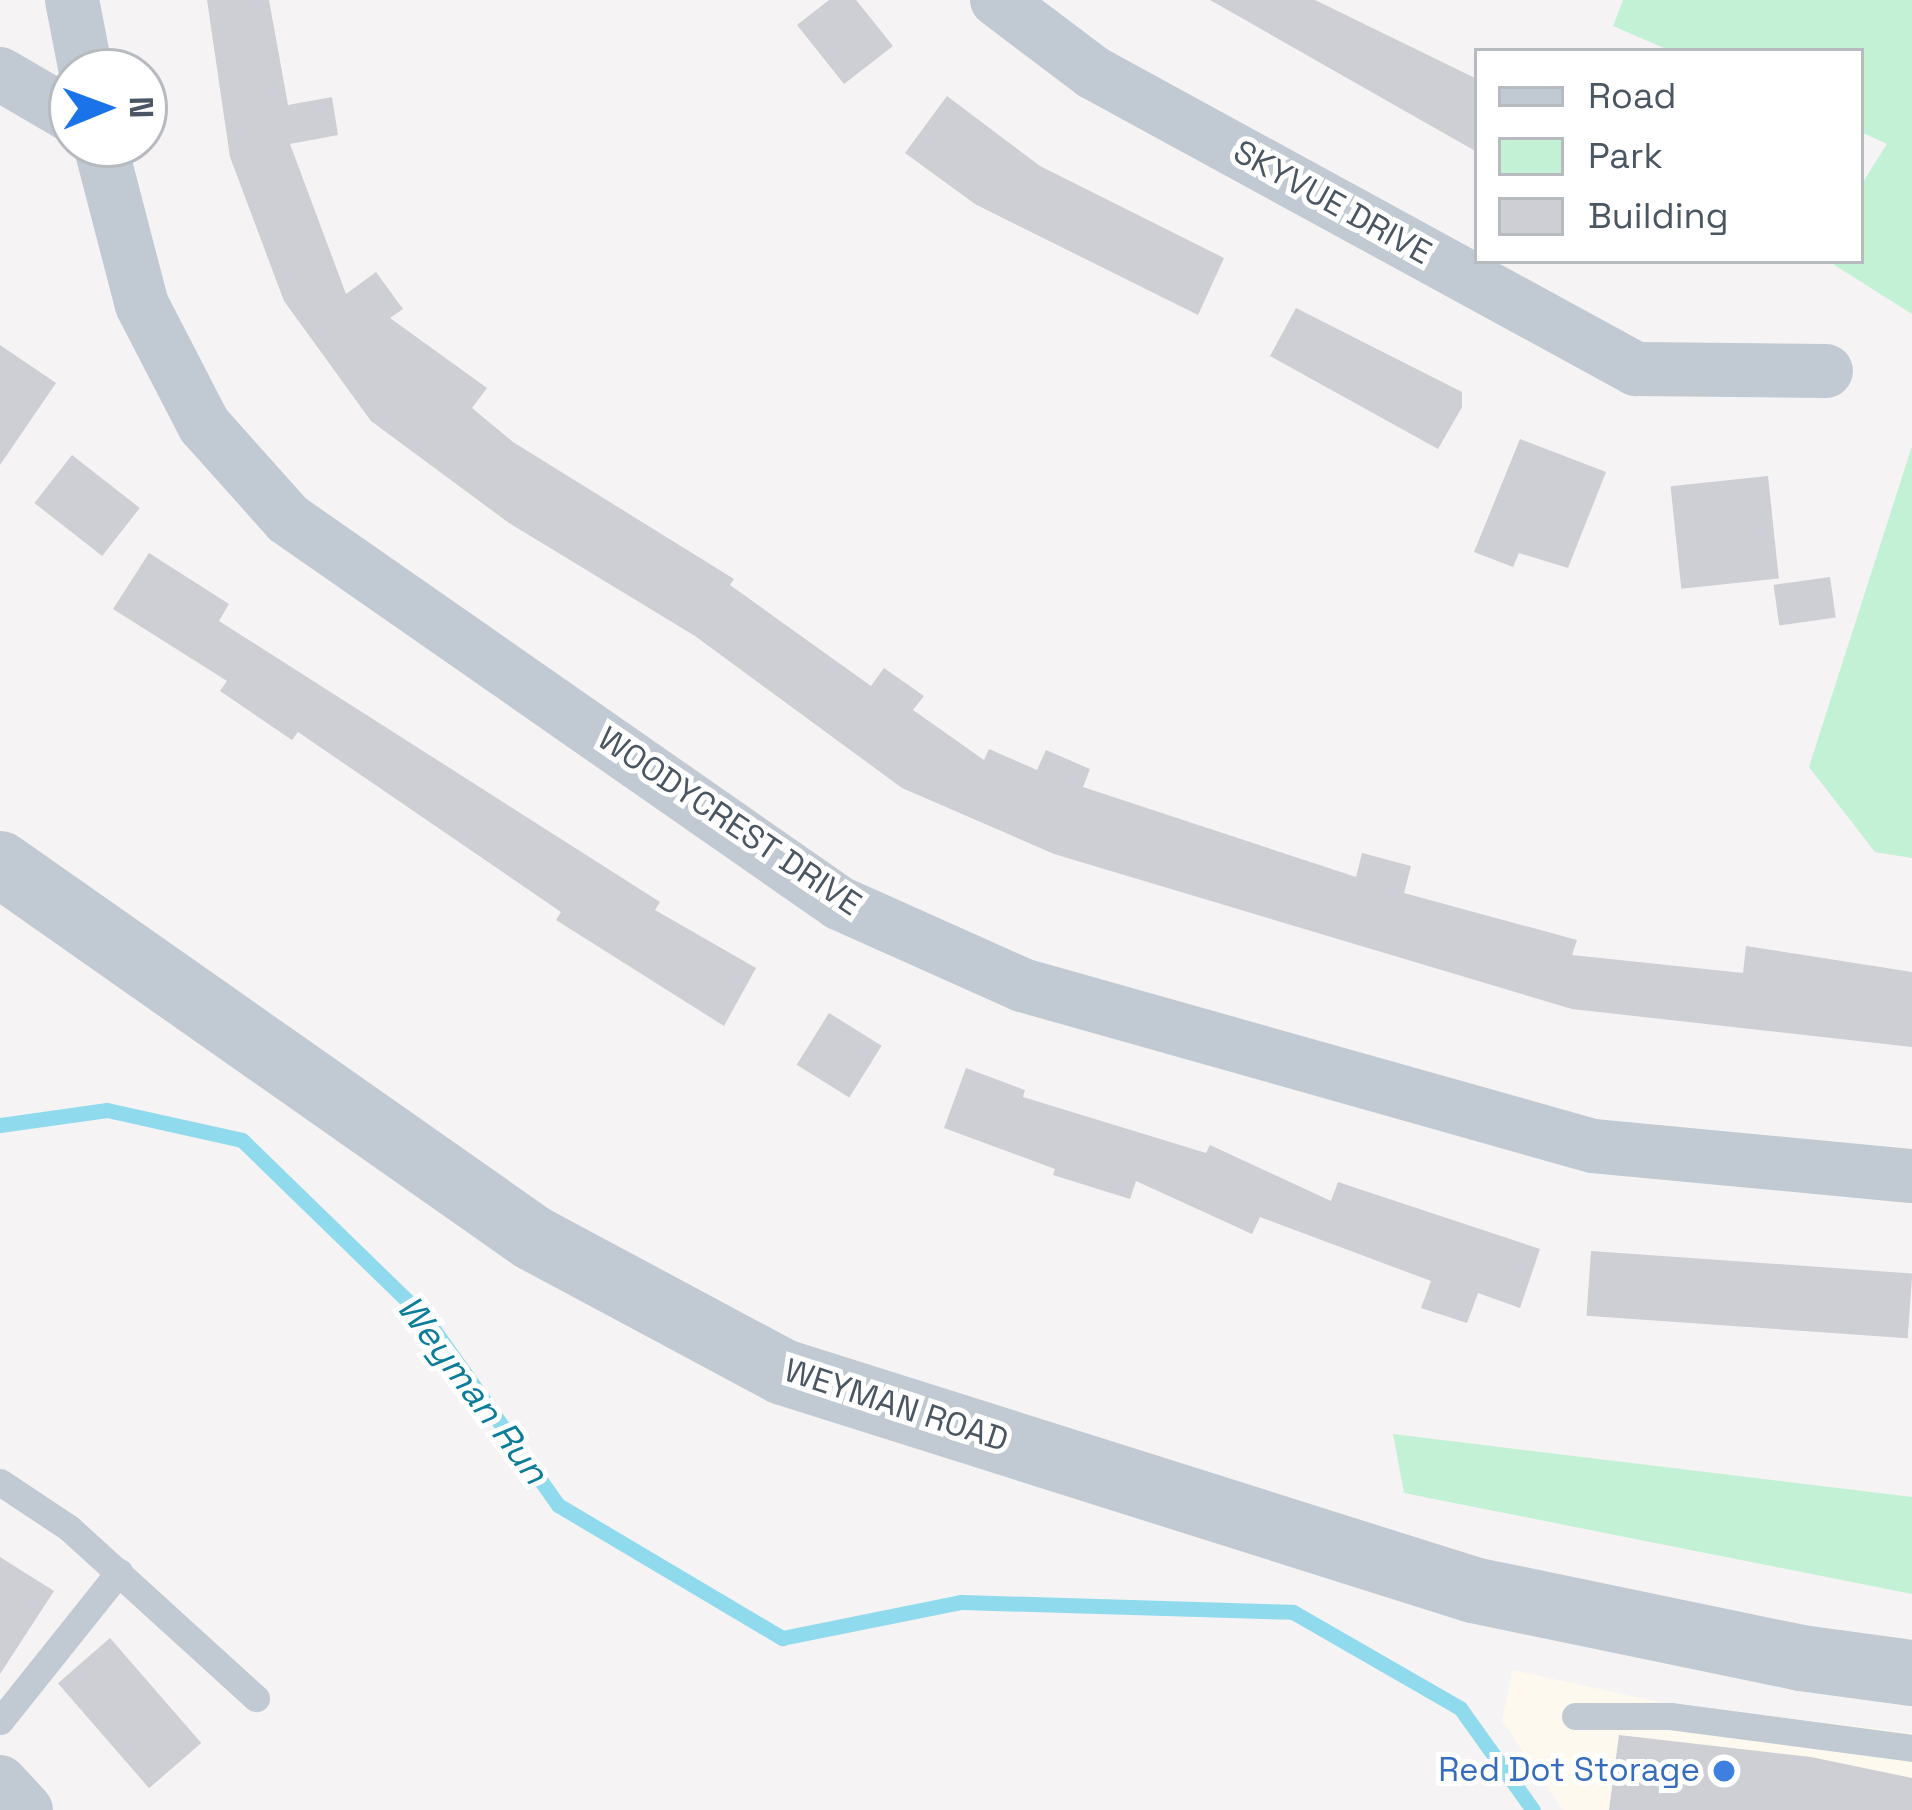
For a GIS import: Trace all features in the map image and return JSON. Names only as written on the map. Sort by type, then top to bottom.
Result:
[{"type":"street","points":[[72,0],[81,48]]},
{"type":"street","name":"SKYVUE DRIVE","points":[[997,0],[1094,73],[1636,369],[1826,371]]},
{"type":"street","points":[[0,74],[48,102]]},
{"type":"street","name":"WOODYCREST DRIVE","points":[[106,168],[142,305],[204,425],[288,519],[839,903],[1022,985],[1593,1146],[1912,1176]]},
{"type":"street","name":"WEYMAN ROAD","points":[[0,864],[533,1238],[783,1372],[1473,1590],[1912,1673]]},
{"type":"street","points":[[0,1782],[26,1810]]},
{"type":"lane","points":[[0,1482],[119,1572],[256,1698]]},
{"type":"lane","points":[[0,1721],[119,1572]]},
{"type":"lane","points":[[1575,1716],[1670,1716],[1912,1748]]},
{"type":"shaded area","name":"Red Dot Storage","points":[[1512,1670],[1663,1703],[1912,1733],[1912,1810],[1563,1810],[1502,1721]]},
{"type":"green space","points":[[1623,0],[1912,0],[1912,314],[1833,264],[1864,264],[1864,180],[1887,144],[1864,133],[1864,48],[1664,48],[1613,26]]},
{"type":"green space","points":[[1912,446],[1912,858],[1875,852],[1809,767]]},
{"type":"green space","points":[[1393,1434],[1912,1497],[1912,1594],[1404,1493]]},
{"type":"building","points":[[207,0],[269,0],[288,105],[332,97],[338,135],[290,144],[346,294],[376,272],[403,309],[390,318],[487,388],[472,408],[513,442],[734,579],[730,585],[871,686],[884,668],[924,696],[913,710],[984,760],[989,749],[1037,770],[1046,750],[1090,769],[1083,787],[1356,877],[1362,853],[1411,866],[1404,893],[1577,940],[1572,955],[1743,973],[1746,946],[1912,972],[1912,1047],[1572,1009],[1054,854],[902,788],[695,636],[509,523],[371,421],[284,301],[230,157]]},
{"type":"building","points":[[829,0],[856,0],[893,46],[844,84],[797,25]]},
{"type":"building","points":[[1210,0],[1315,0],[1474,78],[1474,150]]},
{"type":"building","points":[[947,96],[1040,166],[1224,258],[1198,315],[975,204],[905,153]]},
{"type":"building","points":[[1296,308],[1462,392],[1462,407],[1438,449],[1270,356]]},
{"type":"building","points":[[0,345],[56,383],[0,465]]},
{"type":"building","points":[[1520,439],[1606,472],[1568,568],[1519,553],[1513,567],[1474,552]]},
{"type":"building","points":[[72,455],[140,508],[102,556],[34,503]]},
{"type":"building","points":[[1768,476],[1779,578],[1681,589],[1671,486]]},
{"type":"building","points":[[149,553],[229,604],[219,621],[660,902],[655,910],[756,968],[724,1026],[556,920],[561,912],[298,732],[292,740],[220,691],[227,681],[113,609]]},
{"type":"building","points":[[1830,577],[1836,618],[1779,626],[1774,585]]},
{"type":"building","points":[[829,1013],[882,1046],[849,1098],[797,1065]]},
{"type":"building","points":[[966,1068],[1025,1090],[1023,1097],[1206,1153],[1210,1145],[1331,1201],[1338,1182],[1540,1249],[1520,1308],[1478,1293],[1467,1323],[1421,1308],[1431,1281],[1260,1217],[1252,1234],[1136,1181],[1130,1199],[1053,1175],[1055,1169],[944,1128]]},
{"type":"building","points":[[1591,1251],[1912,1273],[1908,1338],[1586,1316]]},
{"type":"building","points":[[0,1557],[54,1591],[0,1674]]},
{"type":"building","points":[[110,1638],[201,1743],[149,1788],[58,1683]]},
{"type":"building","points":[[1619,1735],[1811,1757],[1912,1778],[1912,1810],[1609,1810]]},
{"type":"waterway","name":"Weyman Run","points":[[0,1125],[107,1110],[242,1140],[427,1320],[558,1505],[782,1638],[961,1602],[1293,1612],[1460,1708],[1533,1810]]},
{"type":"place","name":"Red Dot Storage","points":[[1724,1771]]}]
